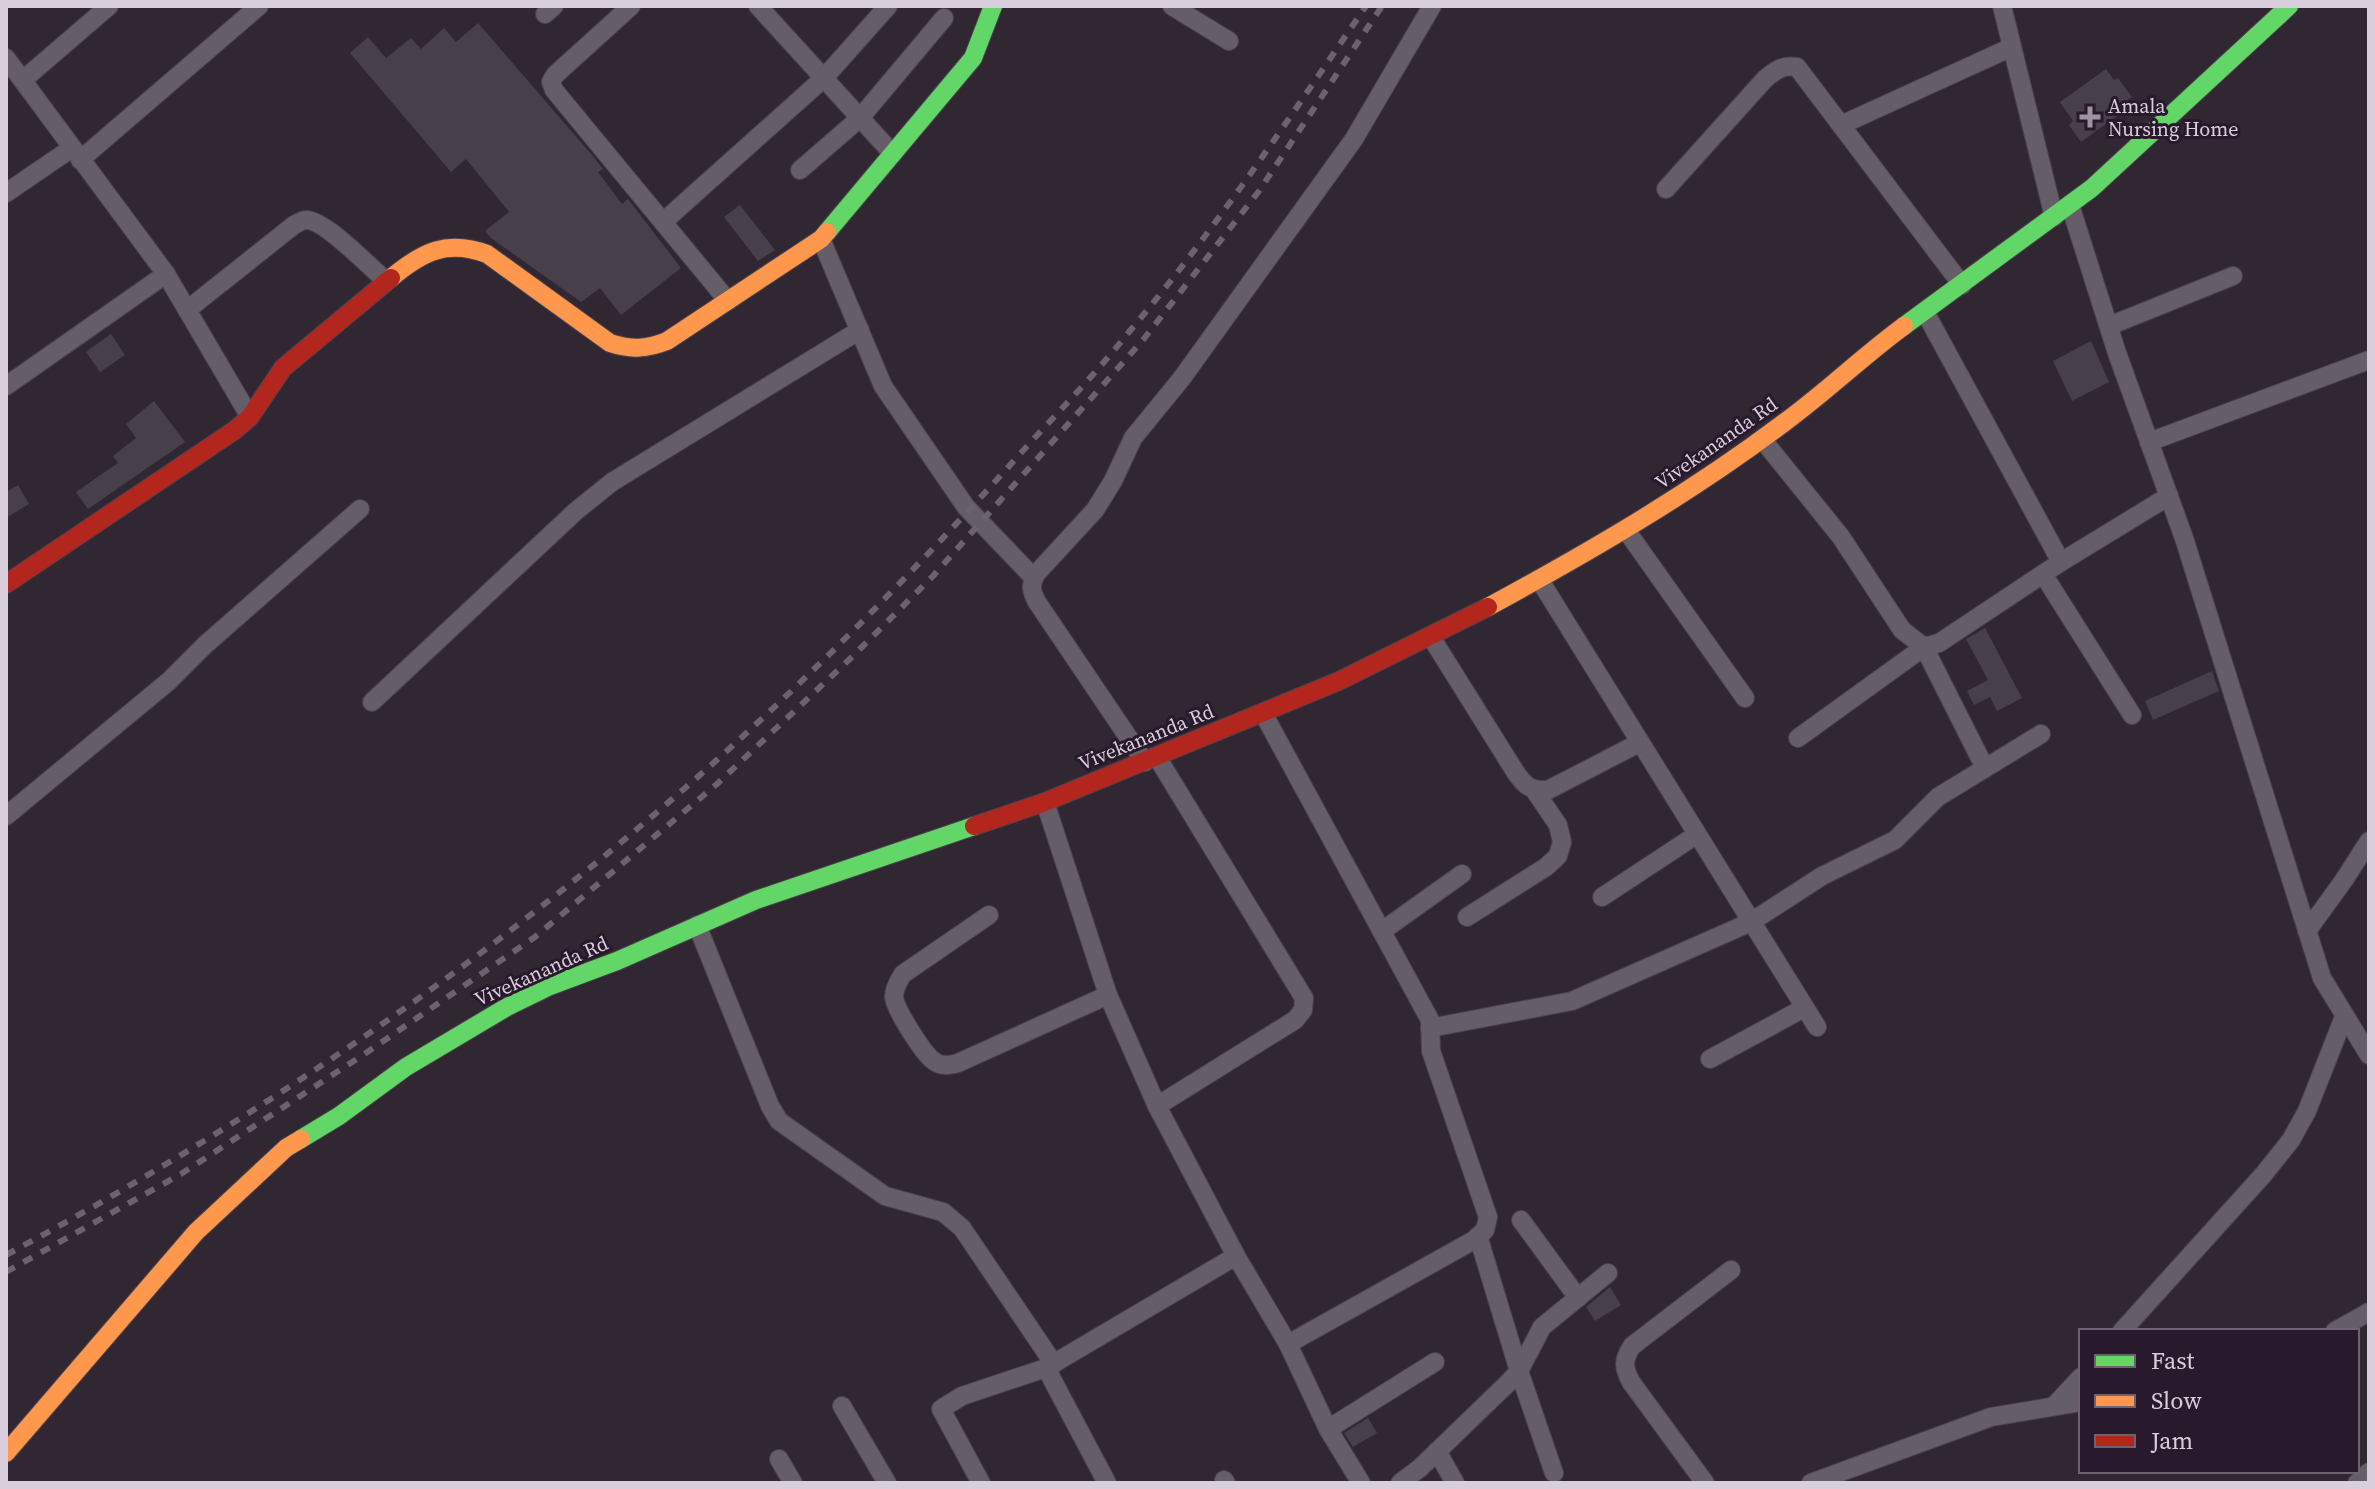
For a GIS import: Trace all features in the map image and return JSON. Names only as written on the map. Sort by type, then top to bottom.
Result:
[{"type":"street","points":[[23,80],[109,6]]},
{"type":"street","points":[[6,193],[76,154],[259,6]]},
{"type":"street","points":[[631,6],[551,82],[554,90],[728,301]]},
{"type":"street","points":[[758,6],[777,13],[824,78],[893,154]]},
{"type":"street","points":[[663,222],[824,78],[888,6]]},
{"type":"street","points":[[6,584],[250,417],[283,368],[386,281],[437,249],[466,246],[487,254],[610,343],[627,349],[645,350],[667,341],[821,239],[973,58],[993,6]]},
{"type":"street","points":[[1172,6],[1229,41]]},
{"type":"street","points":[[1157,1106],[1295,1020],[1303,1010],[1304,998],[1151,760],[1037,602],[1031,591],[1034,578],[1095,510],[1133,438],[1182,378],[1354,139],[1432,6]]},
{"type":"street","points":[[2002,6],[2054,217]]},
{"type":"street","name":"Vivekananda Rd","points":[[6,1453],[196,1232],[286,1148],[339,1116],[406,1067],[507,1007],[697,925],[782,891],[1045,802],[1339,681],[1431,637],[1626,530],[1697,485],[1787,421],[1867,353],[2070,205],[2289,6]]},
{"type":"street","points":[[800,170],[860,118],[944,18]]},
{"type":"street","points":[[1841,125],[2012,47]]},
{"type":"street","points":[[6,58],[166,274],[250,417]]},
{"type":"street","points":[[1666,189],[1765,79],[1786,65],[1797,67],[1962,285]]},
{"type":"street","points":[[2070,205],[2200,586],[2322,978],[2369,1055]]},
{"type":"street","points":[[187,310],[294,225],[305,220],[316,222],[332,234],[386,281]]},
{"type":"street","points":[[821,239],[883,386],[966,507],[1034,578]]},
{"type":"street","points":[[6,386],[166,274]]},
{"type":"street","points":[[2109,326],[2233,276]]},
{"type":"street","points":[[1925,312],[2061,562]]},
{"type":"street","points":[[372,702],[576,511],[612,482],[860,330]]},
{"type":"street","points":[[2149,442],[2369,360]]},
{"type":"street","points":[[1762,439],[1848,547],[1902,630],[1924,647],[1985,768]]},
{"type":"street","points":[[1798,738],[1924,647],[1939,643],[2061,562],[2169,496]]},
{"type":"street","points":[[6,816],[169,681],[205,645],[360,509]]},
{"type":"street","points":[[1626,530],[1745,698]]},
{"type":"street","points":[[2043,574],[2132,715]]},
{"type":"street","points":[[1539,579],[1817,1027]]},
{"type":"street","points":[[1431,637],[1516,773],[1525,785],[1535,791],[1558,825],[1562,842],[1558,856],[1546,867],[1467,917]]},
{"type":"street","points":[[1263,713],[1430,1020],[1431,1051],[1488,1217],[1485,1230],[1478,1236],[1288,1344]]},
{"type":"street","points":[[1430,1028],[1572,1001],[1751,922],[1822,876],[1895,840],[1938,797],[2041,734]]},
{"type":"street","points":[[1535,791],[1548,790],[1639,743]]},
{"type":"street","points":[[1045,802],[1108,995],[1157,1106],[1236,1256],[1288,1344],[1328,1429],[1361,1483]]},
{"type":"street","points":[[1602,897],[1696,835]]},
{"type":"street","points":[[2307,931],[2369,841]]},
{"type":"street","points":[[1382,931],[1462,874]]},
{"type":"street","points":[[989,915],[903,974],[897,984],[894,997],[899,1010],[927,1055],[936,1063],[946,1066],[958,1063],[1108,995]]},
{"type":"street","points":[[697,925],[770,1106],[779,1121],[885,1196],[943,1212],[953,1218],[1050,1366],[1107,1483]]},
{"type":"street","points":[[1710,1059],[1804,1008]]},
{"type":"street","points":[[2124,1329],[2291,1140],[2307,1111],[2344,1017]]},
{"type":"street","points":[[1521,1220],[1578,1298]]},
{"type":"street","points":[[1478,1236],[1554,1473]]},
{"type":"street","points":[[981,1483],[941,1409],[962,1396],[1050,1366],[1236,1256]]},
{"type":"street","points":[[1705,1483],[1631,1382],[1624,1358],[1632,1346],[1731,1270]]},
{"type":"street","points":[[1400,1483],[1420,1468],[1519,1371],[1542,1327],[1608,1273]]},
{"type":"street","points":[[2339,1329],[2369,1312]]},
{"type":"street","points":[[1328,1429],[1435,1362]]},
{"type":"street","points":[[2054,1406],[2079,1379]]},
{"type":"street","points":[[1811,1483],[1980,1420],[2079,1402]]},
{"type":"street","points":[[842,1406],[887,1483]]},
{"type":"street","points":[[1437,1451],[1455,1483]]},
{"type":"street","points":[[779,1459],[793,1483]]},
{"type":"street","points":[[2357,1483],[2369,1472]]},
{"type":"building","points":[[478,23],[592,155],[603,169],[598,172],[622,204],[628,199],[681,268],[621,315],[600,288],[581,302],[491,238],[485,231],[509,212],[466,159],[451,172],[350,53],[368,37],[386,58],[411,38],[421,49],[444,28],[456,42]]},
{"type":"building","points":[[2106,69],[2114,80],[2118,78],[2132,97],[2128,99],[2132,105],[2081,142],[2069,125],[2073,121],[2060,102]]},
{"type":"building","points":[[740,205],[775,250],[758,261],[724,217]]},
{"type":"building","points":[[111,334],[125,355],[100,372],[86,352]]},
{"type":"building","points":[[2091,341],[2109,382],[2072,401],[2053,361]]},
{"type":"building","points":[[154,401],[185,442],[88,509],[76,492],[118,463],[113,456],[136,438],[126,424]]},
{"type":"building","points":[[18,485],[29,504],[6,518],[6,492]]},
{"type":"building","points":[[1985,628],[2022,698],[1997,711],[1990,697],[1974,705],[1967,691],[1988,680],[1966,639]]},
{"type":"building","points":[[2212,671],[2219,691],[2153,720],[2145,701]]},
{"type":"building","points":[[1610,1287],[1621,1305],[1595,1321],[1586,1307]]},
{"type":"building","points":[[1368,1418],[1377,1433],[1353,1447],[1344,1433]]},
{"type":"railway","points":[[6,1255],[183,1154],[354,1043],[519,924],[599,861],[724,754],[903,580],[1105,361],[1222,213],[1366,6]]},
{"type":"railway","points":[[6,1272],[181,1174],[535,937],[717,784],[933,576],[1143,340],[1259,191],[1382,6]]},
{"type":"traffic: fast","points":[[827,232],[973,58],[993,6]]},
{"type":"traffic: fast","points":[[1904,326],[2092,188],[2289,6]]},
{"type":"traffic: fast","points":[[301,1139],[339,1116],[406,1067],[507,1007],[550,986],[617,961],[756,900],[974,826]]},
{"type":"traffic: slow","points":[[391,278],[424,255],[447,248],[473,250],[487,254],[610,343],[632,348],[646,347],[667,341],[821,239],[827,232]]},
{"type":"traffic: slow","points":[[1488,607],[1602,543],[1713,473],[1800,410],[1904,326]]},
{"type":"traffic: slow","points":[[6,1453],[196,1232],[286,1148],[301,1139]]},
{"type":"traffic: jam","points":[[6,584],[235,430],[250,417],[283,368],[391,278]]},
{"type":"traffic: jam","points":[[974,826],[1045,802],[1339,681],[1488,607]]},
{"type":"place","name":"Amala Nursing Home","points":[[2090,117]]}]
